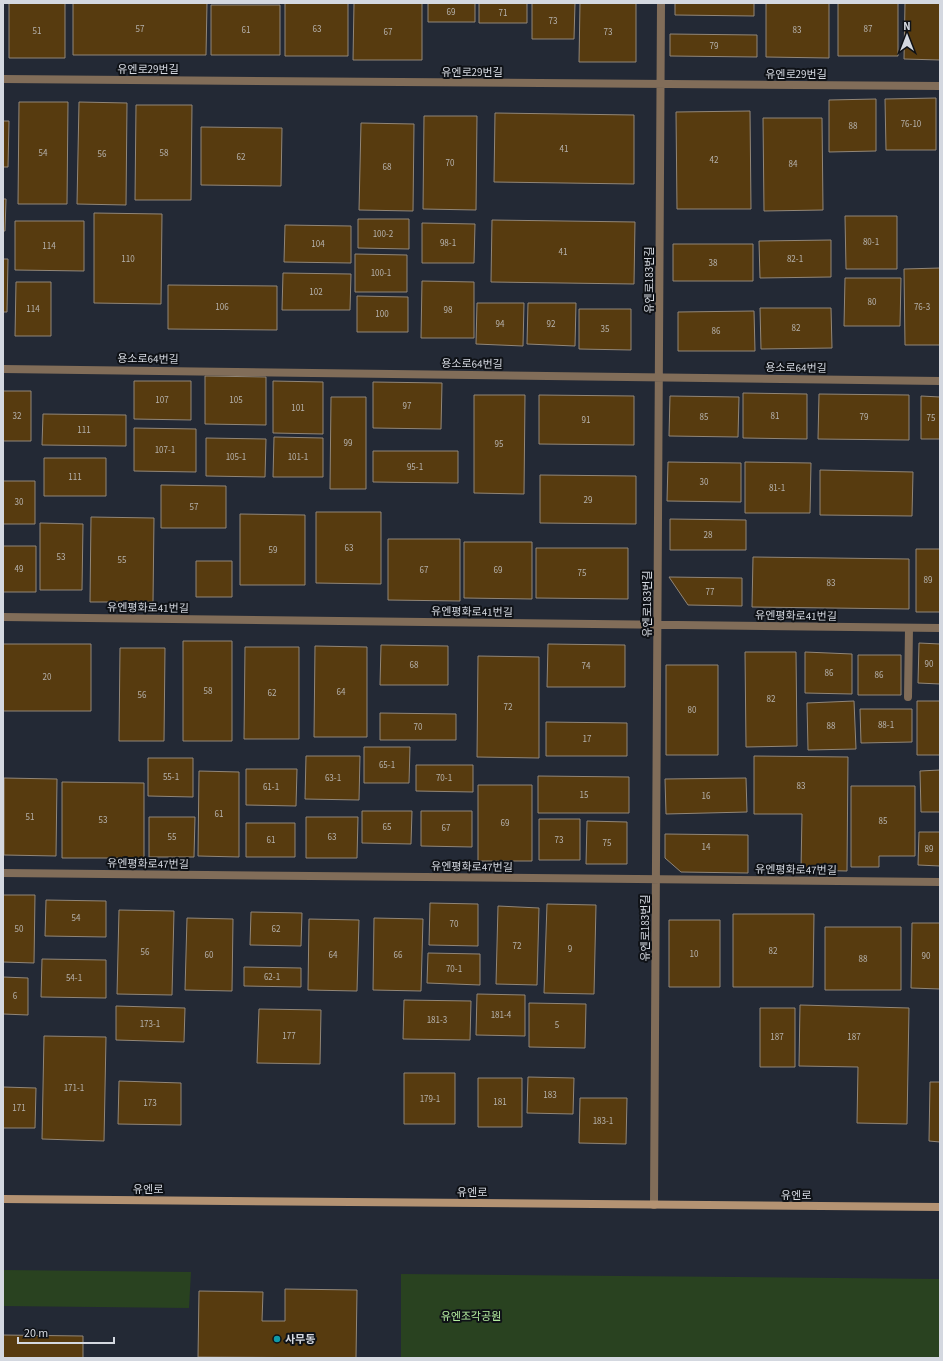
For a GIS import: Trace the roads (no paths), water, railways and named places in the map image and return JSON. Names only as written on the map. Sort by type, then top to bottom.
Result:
[{"type":"main road","name":"유엔로","points":[[3,1199],[940,1207]]},
{"type":"street","name":"유엔로183번길","points":[[654,1205],[661,3]]},
{"type":"street","name":"유엔로29번길","points":[[3,79],[940,86]]},
{"type":"street","name":"용소로64번길","points":[[3,368],[940,381]]},
{"type":"street","name":"유엔평화로41번길","points":[[3,617],[940,628]]},
{"type":"street","points":[[908,697],[909,628]]},
{"type":"street","name":"유엔평화로47번길","points":[[3,873],[940,882]]},
{"type":"place","name":"사무동","points":[[277,1339]]},
{"type":"park label","name":"유엔조각공원","points":[[471,1316]]}]
